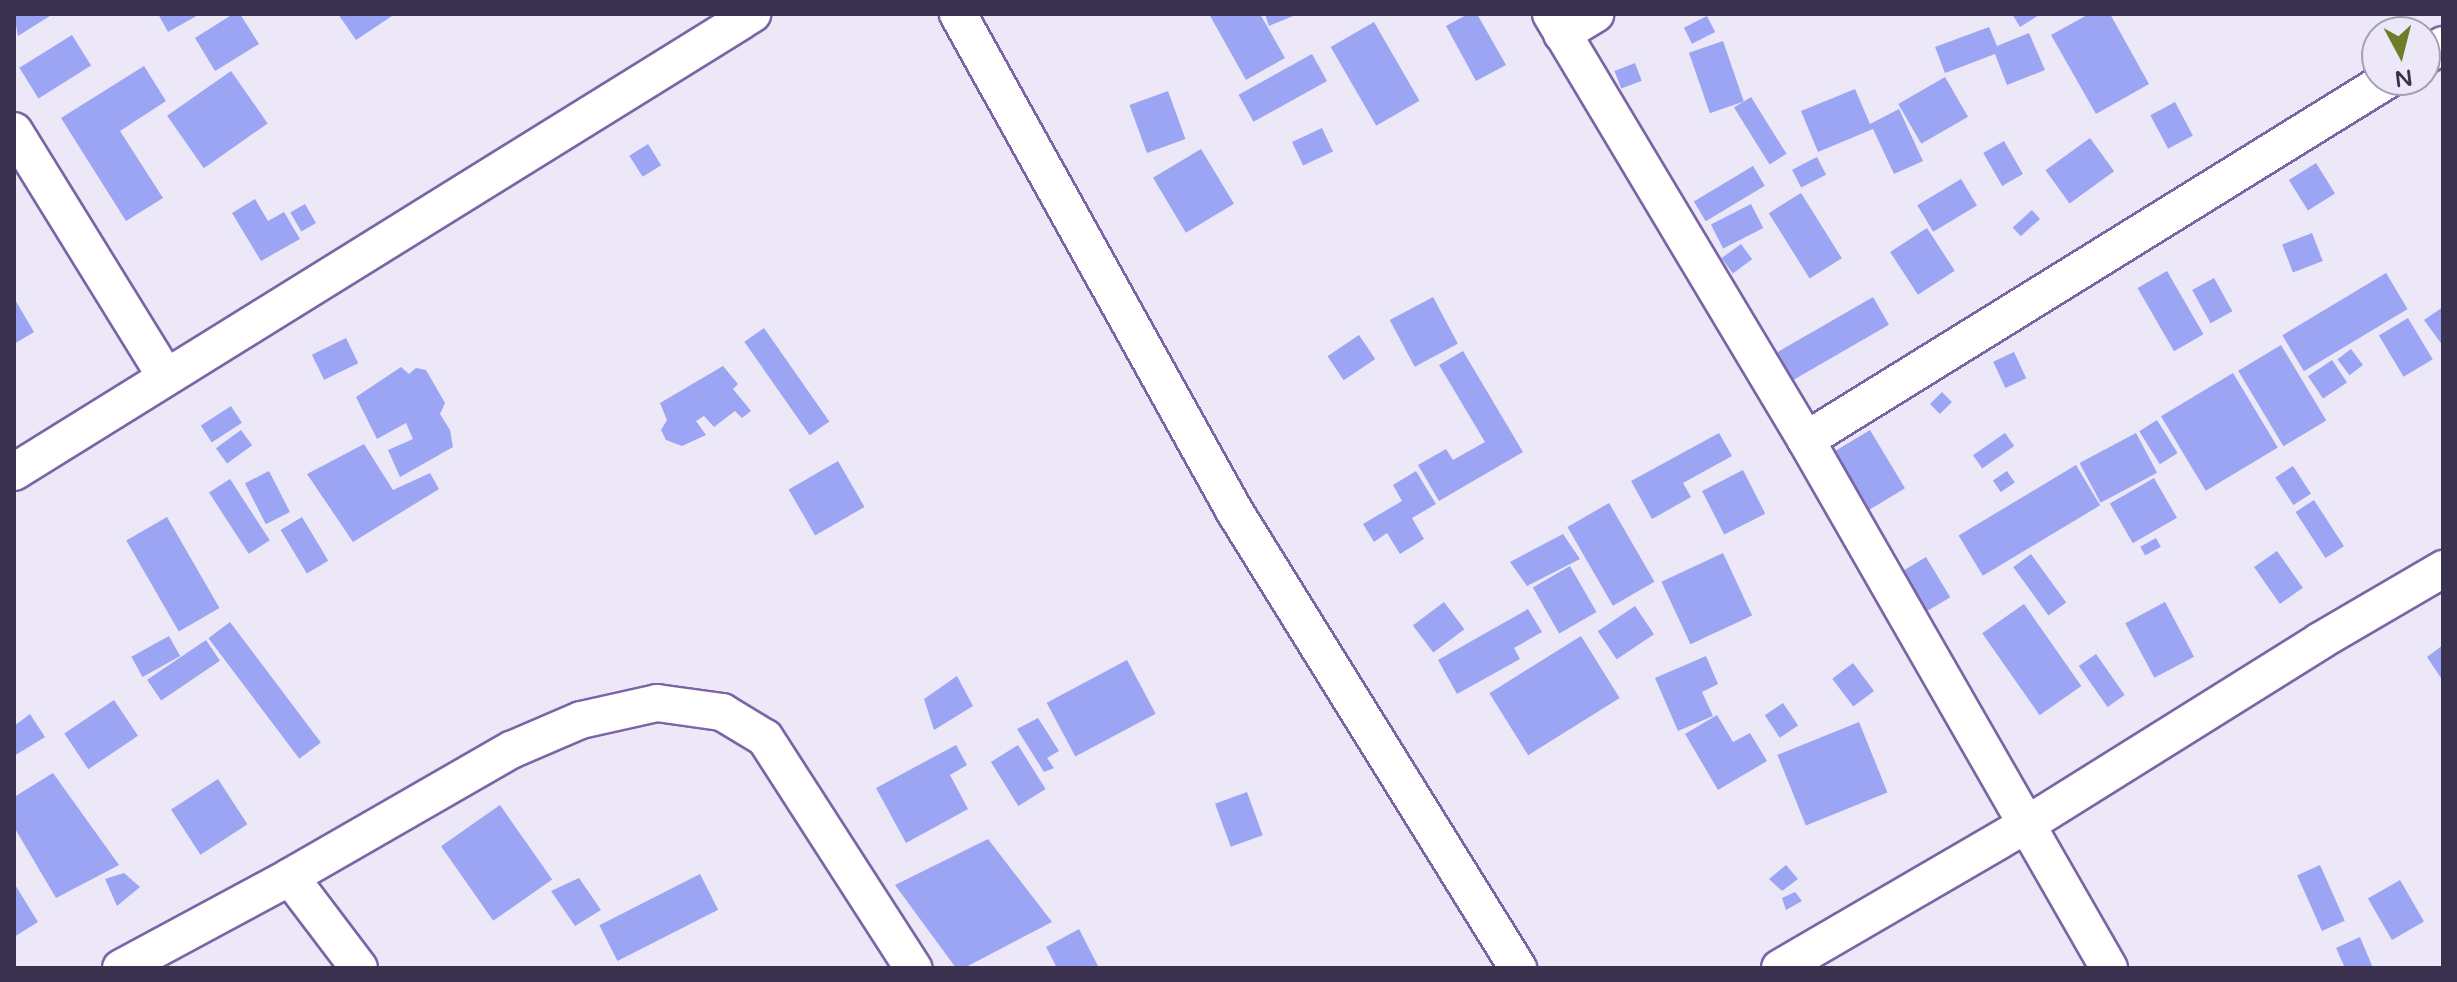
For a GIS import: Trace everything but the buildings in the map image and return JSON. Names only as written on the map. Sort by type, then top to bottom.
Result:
[{"type":"street","points":[[14,472],[752,14]]},
{"type":"street","points":[[958,14],[1235,512],[1518,968]]},
{"type":"street","points":[[1595,14],[1557,24],[1806,440],[2109,968]]},
{"type":"street","points":[[1806,440],[2361,96]]},
{"type":"street","points":[[14,131],[166,377]]},
{"type":"street","points":[[1780,968],[2026,825],[2320,641],[2443,569]]},
{"type":"street","points":[[121,968],[290,877],[511,750],[581,720],[657,703],[722,712],[765,738],[913,968]]},
{"type":"street","points":[[290,877],[359,968]]}]
